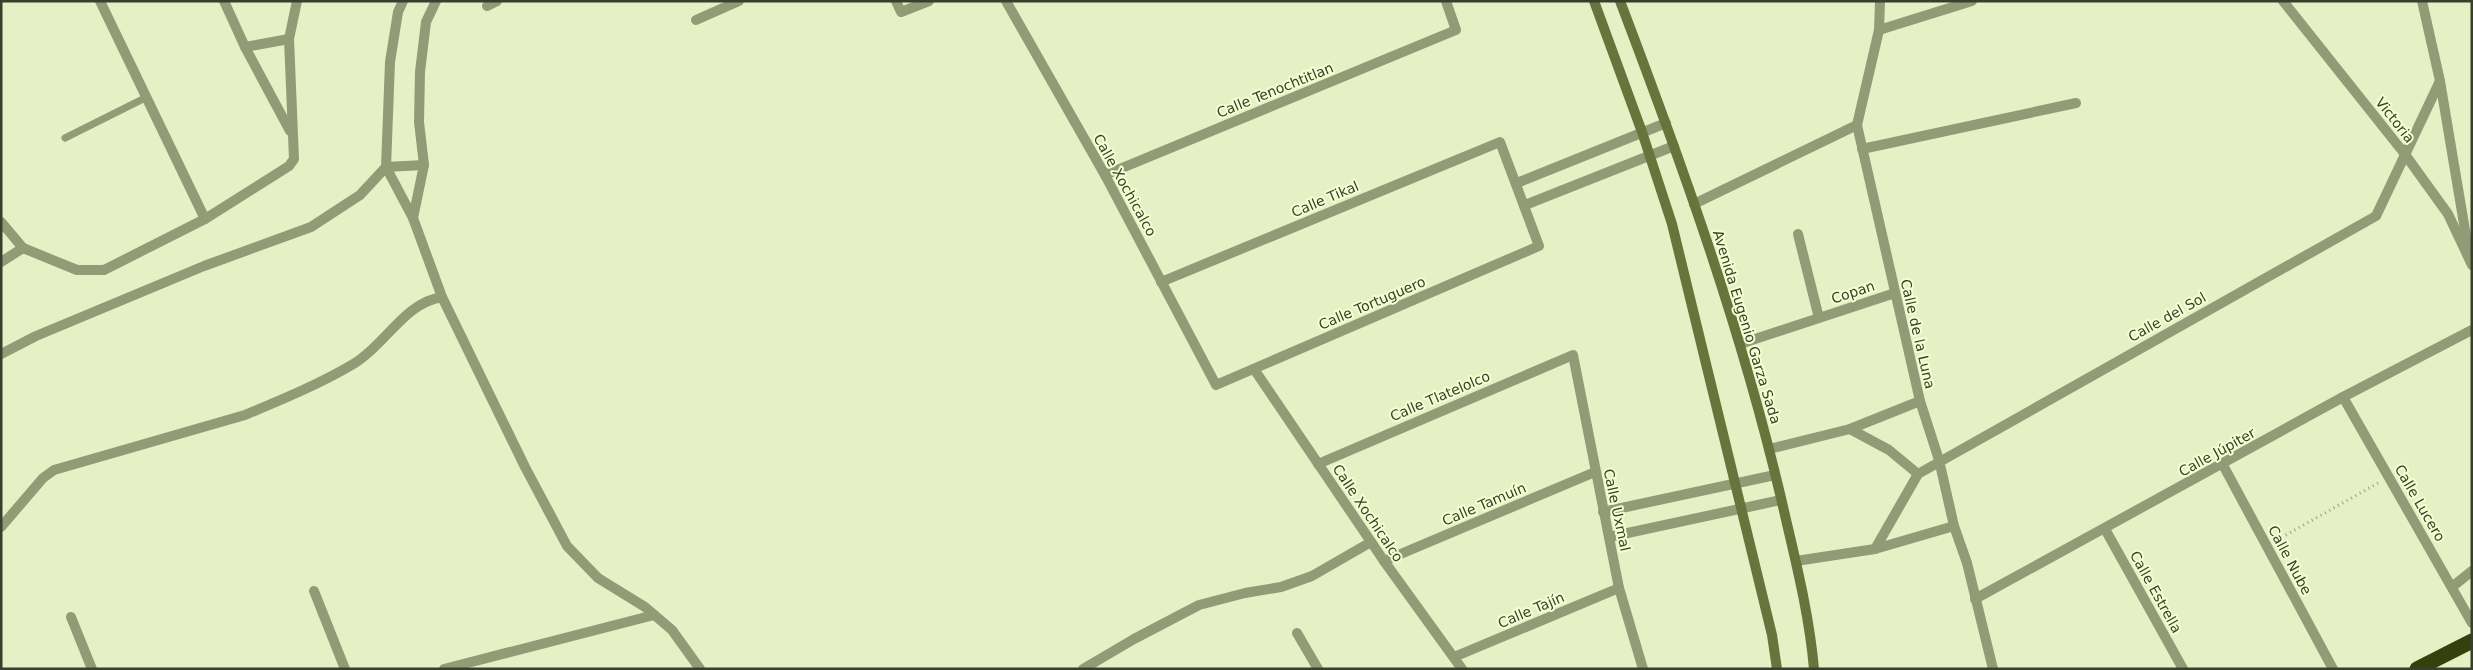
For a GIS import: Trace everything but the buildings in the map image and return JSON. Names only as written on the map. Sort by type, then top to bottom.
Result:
[{"type":"highway","points":[[2417,669],[2472,641]]},
{"type":"main road","points":[[1594,1],[1642,132],[1672,224],[1772,636],[1776,669]]},
{"type":"main road","name":"Avenida Eugenio Garza Sada","points":[[1620,1],[1666,123],[1740,344],[1769,449],[1796,561],[1811,634],[1814,669]]},
{"type":"street","points":[[100,1],[206,219]]},
{"type":"street","points":[[224,1],[245,48],[292,134]]},
{"type":"street","points":[[1,222],[23,248],[78,270],[104,270],[206,219],[289,166],[294,159],[289,39],[297,1]]},
{"type":"street","points":[[404,1],[398,12],[390,62],[386,167],[413,218],[442,297],[525,467],[567,546],[598,578],[654,615],[672,630],[700,669]]},
{"type":"street","points":[[413,218],[424,165],[419,122],[420,72],[426,22],[436,1]]},
{"type":"street","points":[[696,20],[739,1]]},
{"type":"street","points":[[896,1],[901,12],[929,1]]},
{"type":"street","name":"Calle Xochicalco","points":[[1006,1],[1105,175],[1216,385]]},
{"type":"street","name":"Calle Tenochtitlan","points":[[1105,175],[1456,30],[1446,1]]},
{"type":"street","name":"Calle de la Luna","points":[[1880,1],[1879,30],[1857,125],[1920,401],[1939,460],[1954,526],[1967,563],[1993,669]]},
{"type":"street","points":[[1879,30],[1972,1]]},
{"type":"street","name":"Victoria","points":[[2283,1],[2404,153],[2448,214],[2471,262]]},
{"type":"street","points":[[2422,1],[2440,81],[2471,262]]},
{"type":"street","points":[[245,48],[289,39]]},
{"type":"street","name":"Calle del Sol","points":[[1875,549],[1918,474],[1939,460],[2376,216],[2382,208],[2404,153],[2440,81]]},
{"type":"street","points":[[1862,149],[2076,103]]},
{"type":"street","points":[[1666,123],[1517,183],[1525,205],[1674,146]]},
{"type":"street","points":[[1694,204],[1857,125]]},
{"type":"street","name":"Calle Tikal","points":[[1162,282],[1500,142],[1517,183]]},
{"type":"street","points":[[1,354],[36,336],[204,266],[311,227],[360,195],[386,167],[424,165]]},
{"type":"street","name":"Calle Tortuguero","points":[[1216,385],[1540,246],[1525,205]]},
{"type":"street","points":[[1798,234],[1819,318]]},
{"type":"street","points":[[1,262],[23,248]]},
{"type":"street","name":"Copan","points":[[1740,344],[1895,293]]},
{"type":"street","points":[[1,527],[42,478],[54,470],[245,415],[272,404],[356,363],[373,349],[408,313],[432,298],[442,297]]},
{"type":"street","name":"Calle Júpiter","points":[[1975,599],[2223,465],[2343,397],[2472,330]]},
{"type":"street","name":"Calle Tlatelolco","points":[[1318,464],[1574,354]]},
{"type":"street","name":"Calle Uxmal","points":[[1574,354],[1595,472],[1619,588],[1643,669]]},
{"type":"street","name":"Calle Xochicalco","points":[[1254,369],[1384,561],[1462,669]]},
{"type":"street","name":"Calle Lucero","points":[[2343,397],[2390,476],[2472,623]]},
{"type":"street","points":[[1769,449],[1850,429],[1920,401]]},
{"type":"street","points":[[1850,429],[1889,450],[1918,474]]},
{"type":"street","name":"Calle Nube","points":[[2223,465],[2333,669]]},
{"type":"street","name":"Calle Tamuín","points":[[1384,561],[1595,472]]},
{"type":"street","points":[[1603,512],[1775,475]]},
{"type":"street","points":[[1609,537],[1741,507],[1781,500]]},
{"type":"street","points":[[1796,561],[1875,549],[1954,526]]},
{"type":"street","name":"Calle Estrella","points":[[2105,529],[2183,669]]},
{"type":"street","points":[[1083,669],[1134,639],[1199,605],[1282,586],[1312,576],[1371,542]]},
{"type":"street","points":[[2452,587],[2472,571]]},
{"type":"street","name":"Calle Tajín","points":[[1454,657],[1619,588]]},
{"type":"street","points":[[314,591],[345,669]]},
{"type":"street","points":[[444,669],[654,615]]},
{"type":"street","points":[[71,617],[92,669]]},
{"type":"street","points":[[1297,634],[1318,669]]},
{"type":"lane","points":[[65,138],[147,97]]},
{"type":"path","points":[[2267,546],[2390,476]]}]
